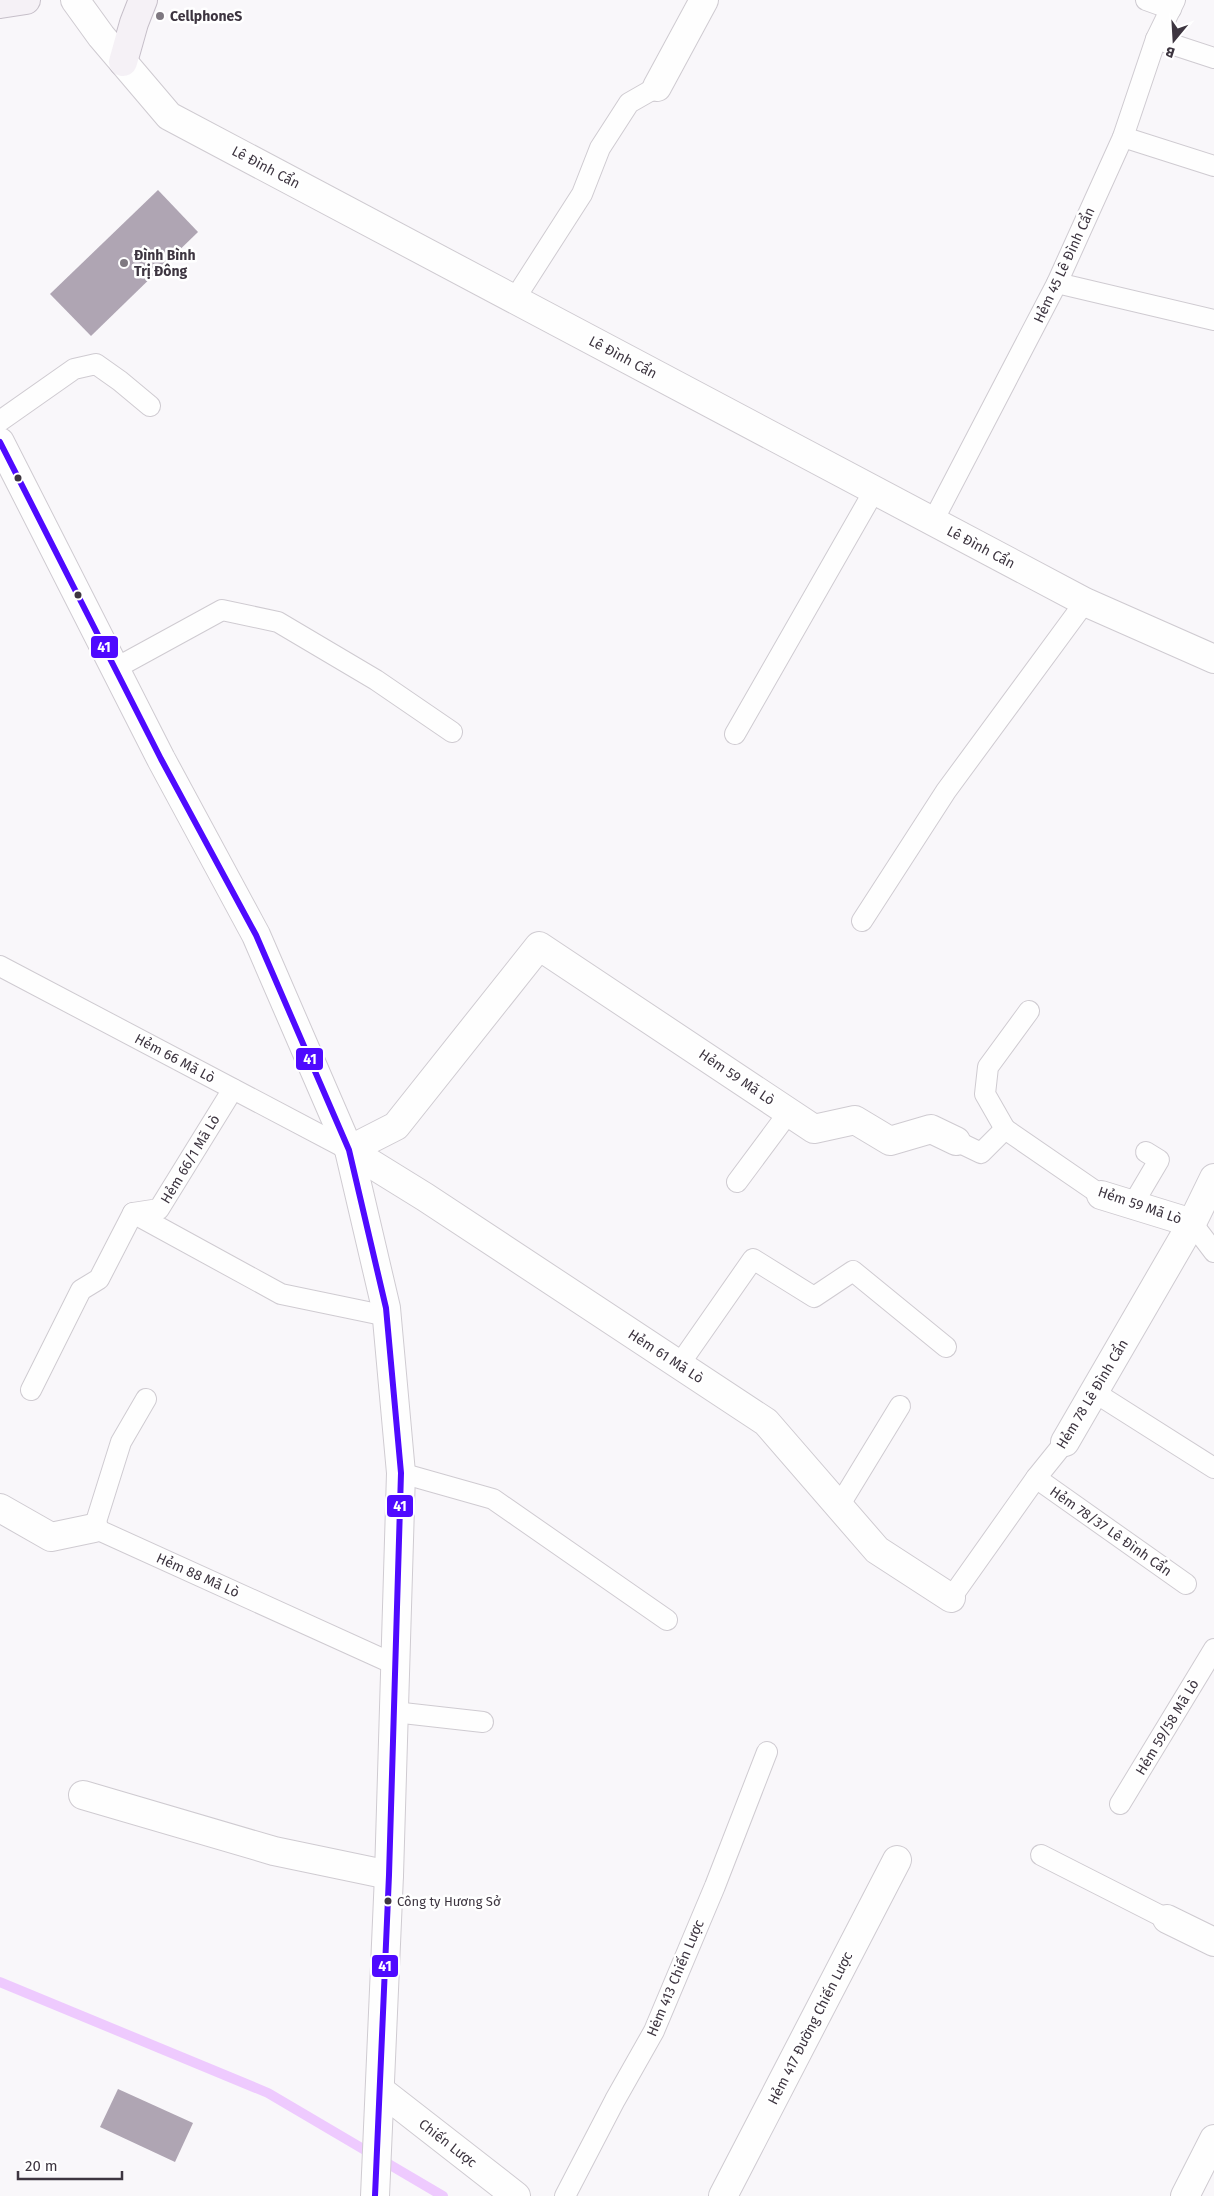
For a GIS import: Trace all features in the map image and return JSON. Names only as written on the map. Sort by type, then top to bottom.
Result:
[{"type":"main road","points":[[0,4],[26,0]]},
{"type":"main road","points":[[123,62],[143,0]]},
{"type":"street","name":"Lê Đình Cẩn","points":[[75,0],[168,116],[1085,602],[1214,660]]},
{"type":"street","points":[[657,87],[704,0]]},
{"type":"street","points":[[0,442],[161,759],[256,935],[349,1150],[387,1316],[401,1472],[389,1875],[375,2196]]},
{"type":"street","name":"Hẻm 59 Mã Lò","points":[[349,1150],[396,1126],[539,946],[814,1129],[855,1120],[890,1141],[931,1129],[956,1141]]},
{"type":"street","name":"Hẻm 61 Mã Lò","points":[[349,1150],[425,1197],[766,1422],[877,1550],[951,1598]]},
{"type":"street","name":"Hẻm 78 Lê Đình Cẩn","points":[[1065,1442],[1192,1223],[1214,1178]]},
{"type":"street","name":"Hẻm 59 Mã Lò","points":[[1101,1195],[1192,1223]]},
{"type":"street","points":[[0,1508],[51,1537],[94,1528]]},
{"type":"street","points":[[83,1795],[274,1851],[389,1875]]},
{"type":"street","name":"Hẻm 417 Đường Chiến Lược","points":[[723,2196],[897,1860]]},
{"type":"street","points":[[1166,1919],[1214,1942]]},
{"type":"street","name":"Chiến Lược","points":[[380,2097],[516,2196]]},
{"type":"street","points":[[1185,2196],[1214,2140]]},
{"type":"lane","points":[[1146,0],[1173,4]]},
{"type":"lane","name":"Hẻm 45 Lê Đình Cẩn","points":[[934,521],[1058,283],[1123,137],[1156,39],[1173,4]]},
{"type":"lane","points":[[1156,39],[1214,58]]},
{"type":"lane","points":[[514,300],[582,194],[600,148],[630,103],[657,87]]},
{"type":"lane","points":[[1123,137],[1214,166]]},
{"type":"lane","points":[[1058,283],[1214,320]]},
{"type":"lane","points":[[0,422],[74,369],[96,364],[150,406]]},
{"type":"lane","points":[[735,734],[874,491]]},
{"type":"lane","points":[[862,921],[946,791],[1085,602]]},
{"type":"lane","points":[[116,668],[222,610],[278,622],[376,680],[452,732]]},
{"type":"lane","name":"Hẻm 66 Mã Lò","points":[[0,966],[349,1150]]},
{"type":"lane","points":[[1005,1129],[985,1094],[988,1067],[1029,1011]]},
{"type":"lane","name":"Hẻm 66/1 Mã Lò","points":[[133,1213],[159,1209],[233,1089]]},
{"type":"lane","points":[[737,1182],[789,1112]]},
{"type":"lane","name":"Hẻm 59 Mã Lò","points":[[956,1141],[981,1153],[1005,1129],[1101,1195]]},
{"type":"lane","points":[[1132,1204],[1159,1160],[1146,1152]]},
{"type":"lane","points":[[31,1390],[81,1290],[99,1279],[133,1213],[281,1294],[387,1316]]},
{"type":"lane","points":[[1192,1223],[1214,1252]]},
{"type":"lane","points":[[679,1366],[753,1259],[814,1296],[853,1271],[946,1347]]},
{"type":"lane","points":[[1094,1392],[1214,1468]]},
{"type":"lane","points":[[94,1528],[121,1442],[146,1399]]},
{"type":"lane","points":[[838,1506],[900,1406]]},
{"type":"lane","name":"Hẻm 78 Lê Đình Cẩn","points":[[951,1598],[1036,1478],[1065,1442]]},
{"type":"lane","points":[[401,1472],[493,1499],[666,1620]]},
{"type":"lane","name":"Hẻm 78/37 Lê Đình Cẩn","points":[[1036,1478],[1186,1584]]},
{"type":"lane","name":"Hẻm 88 Mã Lò","points":[[94,1528],[396,1665]]},
{"type":"lane","name":"Hẻm 59/58 Mã Lò","points":[[1120,1804],[1214,1649]]},
{"type":"lane","points":[[394,1712],[483,1722]]},
{"type":"lane","name":"Hėm 413 Chiến Lược","points":[[565,2196],[615,2100],[654,2031],[715,1886],[768,1752]]},
{"type":"lane","points":[[1041,1855],[1166,1919]]},
{"type":"building","name":"Đình Bình Trị Đông","points":[[158,190],[198,232],[91,336],[50,294]]},
{"type":"building","points":[[118,2089],[193,2123],[175,2162],[100,2127]]},
{"type":"waterway","points":[[0,1982],[268,2093],[443,2196]]},
{"type":"transit line","name":"41","points":[[0,442],[161,759],[256,935],[349,1150],[386,1308],[401,1473],[389,1875],[375,2196]]},
{"type":"place","name":"CellphoneS","points":[[160,16]]},
{"type":"place","name":"Đình Bình Trị Đông","points":[[124,263]]},
{"type":"place","name":"Công ty Hương Sở","points":[[388,1901]]}]
